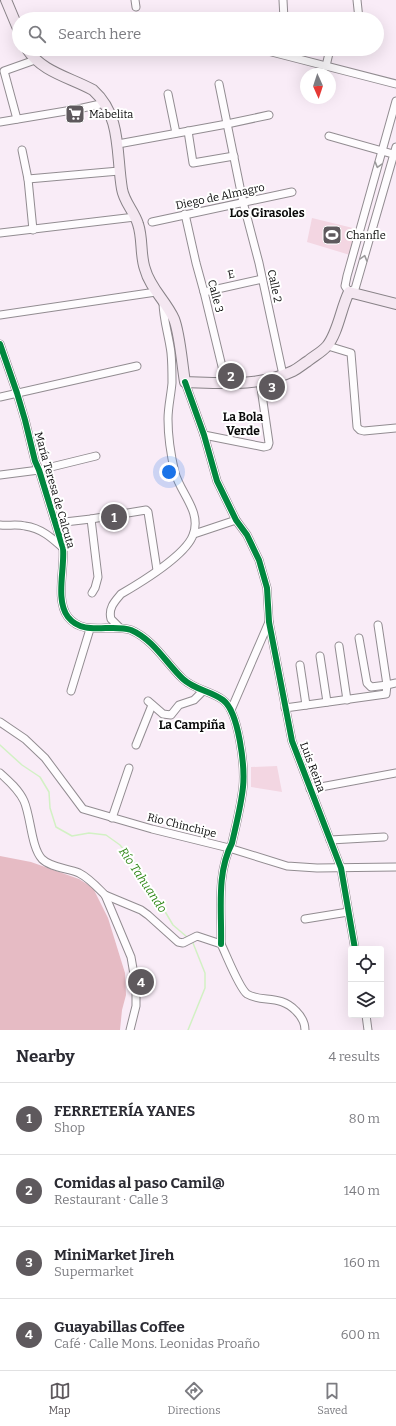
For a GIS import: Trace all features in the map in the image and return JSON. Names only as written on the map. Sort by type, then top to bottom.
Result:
[{"type":"main road","points":[[7,0],[12,13]]},
{"type":"main road","points":[[31,56],[34,60],[45,68],[93,90],[105,103],[113,120],[118,144],[119,171],[124,198],[139,225],[144,269],[174,321],[185,382],[226,383],[260,381],[283,375],[298,368],[328,346],[336,329],[344,302],[349,292],[396,304]]},
{"type":"street","points":[[282,0],[283,12]]},
{"type":"street","points":[[357,0],[358,12]]},
{"type":"street","points":[[295,56],[326,66],[396,84]]},
{"type":"street","points":[[326,66],[328,56]]},
{"type":"street","points":[[16,119],[4,71],[34,60]]},
{"type":"street","name":"Calle 2","points":[[219,84],[243,202],[283,375]]},
{"type":"street","points":[[168,94],[176,133]]},
{"type":"street","points":[[328,136],[383,151],[395,152],[355,289],[349,292],[345,286],[383,151],[396,101]]},
{"type":"street","points":[[0,122],[105,103]]},
{"type":"street","points":[[118,144],[269,115]]},
{"type":"street","points":[[188,131],[193,163],[234,156]]},
{"type":"street","points":[[22,150],[28,179],[33,230]]},
{"type":"street","points":[[28,179],[119,171]]},
{"type":"street","name":"Diego de Almagro","points":[[152,222],[292,192]]},
{"type":"street","name":"Calle 3","points":[[185,214],[226,383]]},
{"type":"street","points":[[0,233],[135,217]]},
{"type":"street","name":"E","points":[[204,292],[262,279]]},
{"type":"street","points":[[0,315],[156,292]]},
{"type":"street","points":[[120,628],[110,619],[111,609],[114,602],[121,594],[157,570],[185,547],[194,534],[194,514],[177,479],[169,439],[168,418],[172,384],[171,353],[163,310],[163,302]]},
{"type":"street","name":"María Teresa de Calcuta","points":[[0,344],[25,420],[35,461],[63,548],[64,559],[62,595],[64,608],[68,617],[75,623],[90,629]]},
{"type":"street","points":[[328,346],[351,353],[357,427],[364,431],[396,428]]},
{"type":"street","points":[[0,397],[137,366]]},
{"type":"street","points":[[204,435],[264,447],[268,446],[269,443],[260,381]]},
{"type":"street","name":"Luis Reina","points":[[185,382],[204,435],[217,480],[236,520],[247,535],[259,560],[267,588],[269,622],[292,741],[341,868],[354,946]]},
{"type":"street","points":[[0,474],[39,470],[96,456]]},
{"type":"street","points":[[56,523],[146,510],[148,512],[157,570]]},
{"type":"street","points":[[91,519],[98,577],[92,593]]},
{"type":"street","points":[[194,534],[236,520]]},
{"type":"street","points":[[0,525],[26,526],[39,530],[50,535],[63,548]]},
{"type":"street","points":[[231,710],[269,622]]},
{"type":"street","points":[[285,708],[386,694],[378,625]]},
{"type":"street","points":[[71,692],[90,629],[107,627],[120,628],[130,630],[144,637],[158,650],[184,680],[193,687],[223,700],[231,710],[237,729],[243,768],[243,786],[232,843],[229,848],[223,872],[221,899],[221,944],[242,987],[247,993],[256,997],[276,1000],[290,1005],[301,1016],[306,1030]]},
{"type":"street","points":[[359,638],[367,683],[371,687],[396,683]]},
{"type":"street","points":[[339,646],[347,700]]},
{"type":"street","points":[[320,656],[327,702]]},
{"type":"street","points":[[300,665],[306,705]]},
{"type":"street","points":[[136,745],[150,703],[163,714],[172,715],[179,705],[194,700],[203,691]]},
{"type":"street","name":"Rio Chinchipe","points":[[0,722],[25,739],[45,758],[83,809],[204,843],[229,848],[287,866],[317,868],[396,867]]},
{"type":"street","points":[[112,818],[129,768]]},
{"type":"street","points":[[0,773],[18,792],[24,801],[37,851],[42,858],[48,863],[79,874],[98,887],[104,895],[131,957],[136,986],[136,1006],[130,1030]]},
{"type":"street","points":[[310,789],[396,773]]},
{"type":"street","points":[[330,840],[384,837]]},
{"type":"street","points":[[104,895],[141,910],[180,943],[197,936],[221,944]]},
{"type":"street","points":[[305,919],[348,912]]},
{"type":"street","points":[[366,1018],[368,1030]]},
{"type":"shaded area","name":"Chanfle","points":[[312,218],[357,229],[350,255],[307,242]]},
{"type":"shaded area","points":[[277,766],[282,792],[251,787],[251,767]]},
{"type":"shaded area","points":[[0,856],[31,862],[79,879],[93,888],[108,918],[125,973],[126,995],[122,1010],[120,1030],[0,1030]]},
{"type":"waterway","name":"Río Tahuando","points":[[0,745],[22,765],[40,777],[49,792],[50,808],[56,827],[72,836],[89,833],[106,835],[120,845],[134,862],[143,882],[157,898],[173,925],[187,937]]},
{"type":"waterway","name":"Río Tahuando","points":[[188,1030],[205,988],[205,973],[193,943]]},
{"type":"cycle path","points":[[0,344],[17,393],[35,461],[63,548],[61,593],[64,610],[68,617],[74,623],[89,628],[123,628],[139,634],[153,646],[188,683],[223,700],[229,706],[233,716],[240,740],[242,754],[243,787],[240,808],[232,843],[227,855],[222,880],[221,944]]},
{"type":"cycle path","points":[[185,382],[204,435],[217,481],[236,520],[247,535],[259,560],[267,588],[269,622],[292,741],[341,868],[354,946]]},
{"type":"place","name":"Mabelita","points":[[75,114]]},
{"type":"place","name":"Chanfle","points":[[332,235]]},
{"type":"place","name":"Comidas al paso Camil@","points":[[231,376]]},
{"type":"place","name":"MiniMarket Jireh","points":[[272,387]]},
{"type":"place","name":"FERRETERÍA YANES","points":[[114,517]]},
{"type":"place","name":"Guayabillas Coffee","points":[[141,982]]},
{"type":"district","name":"Los Girasoles","points":[[267,213]]},
{"type":"district","name":"La Bola Verde","points":[[243,424]]},
{"type":"district","name":"La Campiña","points":[[192,725]]}]
